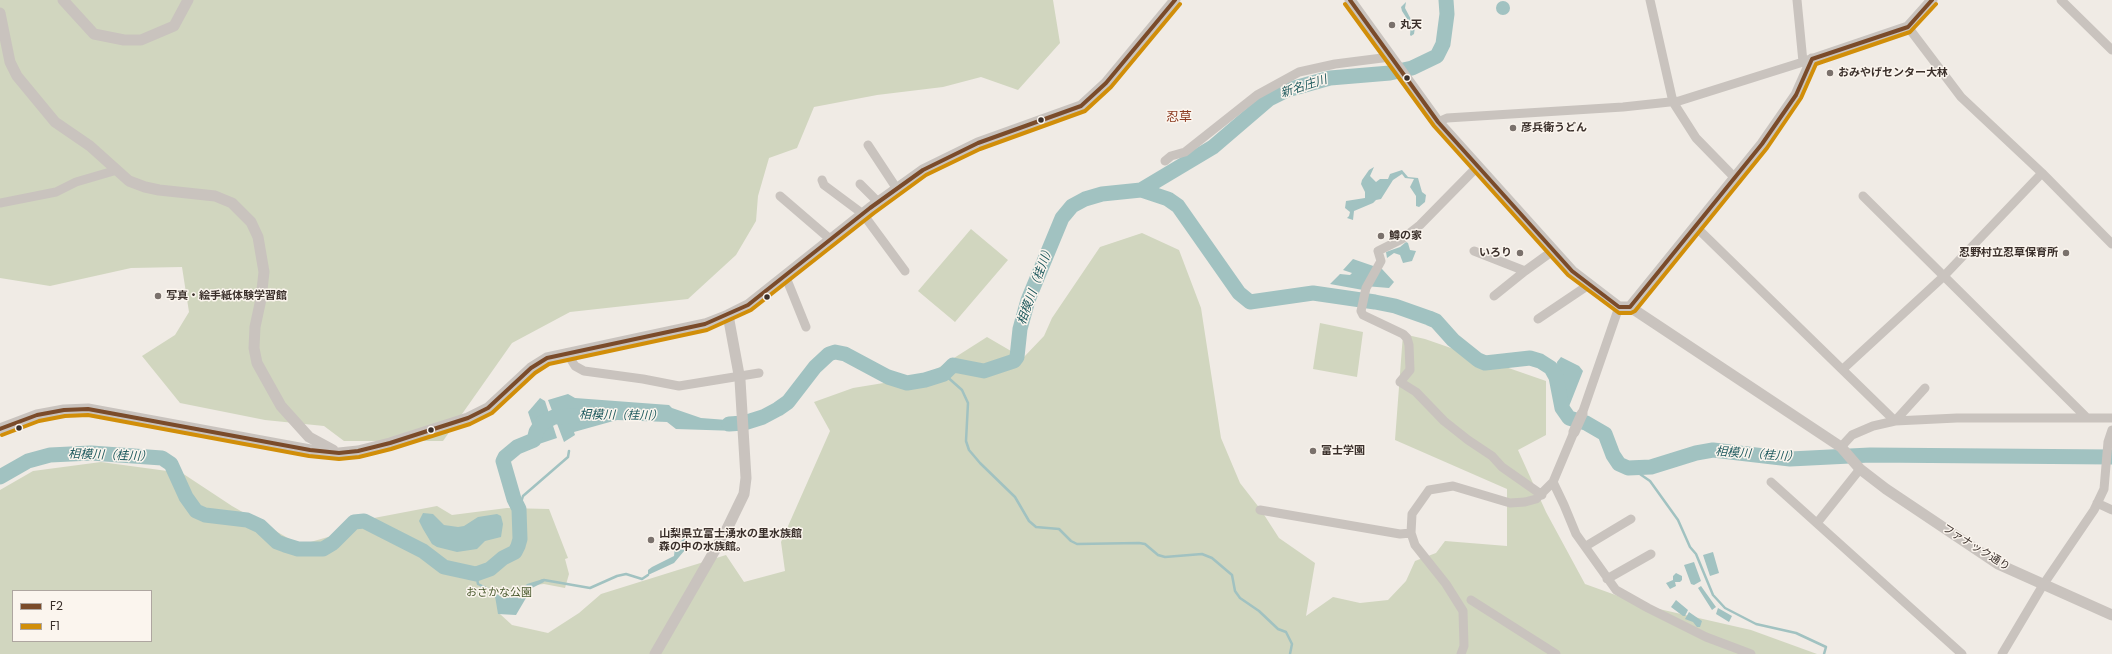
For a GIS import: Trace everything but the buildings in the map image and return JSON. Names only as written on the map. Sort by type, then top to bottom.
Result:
[{"type":"street","points":[[63,0],[94,34],[124,40],[141,40],[174,26],[188,0]]},
{"type":"street","points":[[0,430],[36,414],[64,410],[88,409],[310,450],[339,453],[358,451],[468,418],[488,408],[531,368],[547,358],[705,324],[748,305],[862,214],[923,170],[978,143],[1081,106],[1106,83],[1175,0]]},
{"type":"street","name":"ファナック通り","points":[[1350,0],[1438,122],[1572,271],[1841,447],[1860,469],[1886,489],[1998,564],[2112,615]]},
{"type":"street","points":[[1650,0],[1673,102],[1696,138],[1735,178]]},
{"type":"street","points":[[1461,654],[1464,646],[1463,611],[1446,584],[1415,544],[1411,533],[1412,514],[1429,490],[1454,486],[1510,503],[1525,502],[1536,499],[1542,495],[1553,482],[1625,307],[1696,227],[1762,144],[1796,95],[1808,61],[1797,0]]},
{"type":"street","points":[[1438,122],[1447,118],[1623,107],[1673,102],[1808,61],[1908,27],[1932,0]]},
{"type":"street","points":[[2061,0],[2112,50]]},
{"type":"street","points":[[0,13],[10,62],[17,76],[55,122],[90,146],[129,181],[145,187],[215,196],[232,204],[251,222],[258,237],[264,272],[261,299],[255,327],[254,348],[258,363],[281,406],[309,437],[339,453]]},
{"type":"street","points":[[1908,27],[1962,98],[2042,173],[2112,244]]},
{"type":"street","points":[[1165,161],[1171,156],[1185,152],[1257,95],[1299,72],[1335,64],[1391,58]]},
{"type":"street","points":[[868,145],[897,189]]},
{"type":"street","points":[[1478,166],[1420,225],[1402,239],[1378,251],[1381,261],[1366,288],[1361,311],[1363,315],[1403,334],[1407,338],[1409,345],[1410,370],[1400,382],[1416,392],[1468,440],[1492,456],[1502,467],[1542,495]]},
{"type":"street","points":[[0,203],[56,192],[76,182],[117,170]]},
{"type":"street","points":[[1843,369],[1943,277],[2042,173]]},
{"type":"street","points":[[822,180],[824,185],[862,214],[906,271]]},
{"type":"street","points":[[860,184],[878,202]]},
{"type":"street","points":[[780,196],[830,239]]},
{"type":"street","points":[[1863,196],[1943,277],[2086,417]]},
{"type":"street","points":[[1696,227],[1895,421]]},
{"type":"street","points":[[1494,296],[1554,250]]},
{"type":"street","points":[[1474,251],[1526,271]]},
{"type":"street","points":[[785,275],[806,327]]},
{"type":"street","points":[[1538,319],[1590,284]]},
{"type":"street","points":[[655,654],[740,505],[746,478],[739,378],[728,315]]},
{"type":"street","points":[[567,353],[575,366],[584,371],[643,379],[680,386],[739,378],[759,373]]},
{"type":"street","points":[[1895,421],[1925,388]]},
{"type":"street","points":[[1841,447],[1852,435],[1873,426],[1895,421],[2086,417],[2112,418]]},
{"type":"street","points":[[2002,654],[2044,585],[2094,510],[2104,489],[2108,442],[2112,430]]},
{"type":"street","points":[[1817,523],[1860,469]]},
{"type":"street","points":[[1553,482],[1576,534],[1616,590],[1642,605],[1706,637],[1751,654]]},
{"type":"street","points":[[1771,482],[1962,654]]},
{"type":"street","points":[[2097,503],[2112,510]]},
{"type":"street","points":[[1260,510],[1400,534],[1411,533]]},
{"type":"street","points":[[1586,546],[1631,519]]},
{"type":"street","points":[[1607,579],[1651,554]]},
{"type":"street","points":[[1471,600],[1556,654]]},
{"type":"green space","points":[[0,0],[1053,0],[1060,43],[1018,90],[981,77],[943,87],[877,95],[814,107],[797,148],[769,158],[758,196],[756,221],[736,255],[688,299],[570,312],[512,343],[443,441],[344,441],[324,426],[265,420],[180,403],[142,356],[175,335],[189,312],[182,267],[131,268],[50,286],[0,278]]},
{"type":"green space","points":[[971,229],[1008,260],[955,322],[918,291]]},
{"type":"green space","name":"おさかな公園","points":[[1142,233],[1179,250],[1201,308],[1221,438],[1240,483],[1261,510],[1279,538],[1315,563],[1306,616],[1333,597],[1360,603],[1388,600],[1406,581],[1415,561],[1436,553],[1445,541],[1507,546],[1507,489],[1395,440],[1403,334],[1425,339],[1546,381],[1546,435],[1518,450],[1546,512],[1585,584],[1646,606],[1751,630],[1817,654],[0,654],[0,490],[33,471],[101,462],[182,473],[232,506],[300,545],[328,537],[374,518],[437,506],[452,515],[507,508],[549,509],[568,558],[565,559],[569,574],[565,588],[544,584],[526,586],[500,614],[512,625],[548,633],[579,613],[601,594],[726,555],[744,582],[785,571],[781,542],[830,431],[814,402],[853,388],[908,379],[932,372],[987,337],[1023,358],[1044,336],[1052,318],[1100,247]]},
{"type":"green space","points":[[1320,323],[1363,332],[1357,377],[1313,369]]},
{"type":"water","points":[[1503,1],[1508,3],[1510,8],[1508,13],[1503,15],[1498,13],[1496,8],[1498,3]]},
{"type":"water","points":[[1406,2],[1405,8],[1415,27],[1414,34],[1411,36],[1411,25],[1401,7]]},
{"type":"water","points":[[1374,167],[1370,176],[1376,182],[1380,179],[1388,179],[1390,174],[1402,170],[1408,177],[1418,178],[1422,192],[1426,195],[1425,202],[1419,207],[1416,206],[1416,196],[1410,187],[1414,179],[1405,178],[1402,174],[1393,180],[1381,199],[1354,211],[1353,220],[1347,218],[1350,212],[1345,208],[1346,201],[1365,198],[1365,192],[1361,184],[1362,180],[1369,170]]},
{"type":"water","points":[[1406,242],[1408,243],[1410,250],[1416,251],[1412,261],[1403,263],[1400,255],[1394,253],[1387,258],[1386,252],[1400,247]]},
{"type":"water","points":[[1353,259],[1382,269],[1394,282],[1389,288],[1365,286],[1363,290],[1330,284],[1340,274],[1350,275],[1352,273],[1343,270]]},
{"type":"water","points":[[1561,357],[1579,366],[1583,371],[1568,409],[1562,405],[1559,397],[1557,362]]},
{"type":"water","points":[[568,394],[575,398],[669,405],[672,408],[701,418],[727,420],[736,416],[737,431],[676,429],[667,422],[617,420],[574,432],[575,435],[564,442],[548,400]]},
{"type":"water","points":[[540,398],[545,401],[557,438],[530,447],[532,424],[528,412]]},
{"type":"water","points":[[423,513],[433,514],[444,525],[458,527],[464,526],[478,517],[497,514],[501,516],[503,524],[501,537],[485,541],[477,549],[457,552],[437,547],[432,544],[419,521]]},
{"type":"water","points":[[684,538],[686,539],[685,550],[674,563],[648,575],[648,570],[652,567],[674,556],[675,547]]},
{"type":"water","points":[[1713,552],[1719,573],[1710,576],[1703,555]]},
{"type":"water","points":[[1694,562],[1701,581],[1694,585],[1691,584],[1684,565]]},
{"type":"water","points":[[1676,573],[1682,576],[1682,580],[1680,582],[1675,582],[1676,586],[1670,589],[1666,583],[1673,580],[1673,576]]},
{"type":"water","points":[[543,579],[544,582],[526,591],[526,598],[516,615],[498,614],[495,596],[497,594],[502,598],[512,597],[527,584]]},
{"type":"water","points":[[1701,586],[1716,607],[1712,610],[1698,588]]},
{"type":"water","points":[[1676,600],[1688,610],[1685,616],[1671,607]]},
{"type":"water","points":[[1718,608],[1732,616],[1729,622],[1716,614]]},
{"type":"water","points":[[1689,612],[1702,621],[1700,627],[1697,627],[1693,622],[1685,619]]},
{"type":"waterway","name":"新名庄川","points":[[1141,190],[1213,147],[1269,99],[1287,90],[1330,78],[1390,73],[1412,68],[1437,56],[1443,44],[1447,14],[1446,0]]},
{"type":"waterway","name":"相模川（桂川）","points":[[729,424],[744,423],[763,417],[778,409],[788,402],[815,367],[829,354],[835,352],[845,354],[888,377],[907,383],[925,380],[944,374],[953,365],[984,371],[1014,361],[1017,357],[1020,329],[1028,300],[1062,218],[1072,206],[1085,199],[1102,194],[1141,190],[1168,199],[1178,206],[1239,293],[1250,302],[1313,293],[1395,306],[1436,321],[1453,340],[1478,360],[1485,363],[1530,358],[1540,361],[1551,368],[1556,377],[1562,408],[1569,418],[1586,423],[1605,434],[1613,455],[1619,464],[1628,468],[1651,467],[1696,453],[1713,450],[1790,459],[1870,455],[2112,457]]},
{"type":"waterway","points":[[944,374],[962,390],[968,403],[966,441],[969,450],[980,463],[1015,497],[1029,521],[1036,527],[1059,529],[1071,541],[1077,544],[1139,543],[1145,544],[1158,555],[1165,557],[1202,554],[1212,558],[1232,575],[1235,591],[1240,598],[1259,611],[1278,629],[1286,632],[1292,644],[1290,654]]},
{"type":"waterway","name":"相模川（桂川）","points":[[0,477],[28,461],[50,455],[91,453],[162,458],[171,464],[186,497],[196,511],[205,515],[247,520],[260,526],[277,542],[285,545],[298,549],[323,549],[333,543],[354,522],[364,521],[423,551],[444,567],[476,574],[490,569],[503,558],[515,552],[520,539],[519,509],[514,499],[503,461],[505,457],[517,447],[534,440],[536,432],[542,423],[554,417],[575,416]]},
{"type":"waterway","points":[[519,509],[523,496],[568,457],[569,451]]},
{"type":"waterway","points":[[1634,470],[1650,481],[1678,520],[1690,547],[1696,554],[1713,595],[1725,608],[1756,624],[1796,633],[1826,647],[1824,654]]},
{"type":"waterway","points":[[476,574],[478,584],[494,592],[497,598]]},
{"type":"waterway","points":[[541,581],[544,580],[590,588],[617,576],[626,574],[642,579],[648,575]]},
{"type":"transit line","name":"F2","points":[[0,429],[37,415],[64,410],[88,409],[310,450],[339,453],[358,451],[390,443],[468,418],[488,408],[531,368],[547,358],[705,324],[748,305],[870,208],[923,170],[978,143],[1081,106],[1106,83],[1175,0]]},
{"type":"transit line","name":"F2","points":[[1350,0],[1438,122],[1572,271],[1619,307],[1630,307],[1762,144],[1796,95],[1812,59],[1908,27],[1932,0]]},
{"type":"transit line","name":"F1","points":[[2,435],[39,421],[65,416],[88,415],[309,456],[339,459],[359,457],[391,449],[470,424],[492,413],[535,373],[549,364],[707,330],[751,310],[874,213],[926,175],[980,149],[1085,111],[1111,87],[1180,4]]},
{"type":"transit line","name":"F1","points":[[1345,4],[1434,126],[1568,275],[1619,313],[1631,313],[1635,311],[1767,148],[1801,98],[1816,64],[1910,32],[1936,4]]},
{"type":"place","name":"丸天","points":[[1392,25]]},
{"type":"place","name":"おみやげセンター大林","points":[[1830,73]]},
{"type":"place","name":"彦兵衛うどん","points":[[1513,128]]},
{"type":"place","name":"鱒の家","points":[[1381,236]]},
{"type":"place","name":"いろり","points":[[1520,253]]},
{"type":"place","name":"忍野村立忍草保育所","points":[[2066,253]]},
{"type":"place","name":"写真・絵手紙体験学習館","points":[[158,296]]},
{"type":"place","name":"富士学園","points":[[1313,451]]},
{"type":"place","name":"山梨県立富士湧水の里水族館 森の中の水族館。","points":[[651,540]]},
{"type":"district","name":"忍草","points":[[1179,118]]}]
